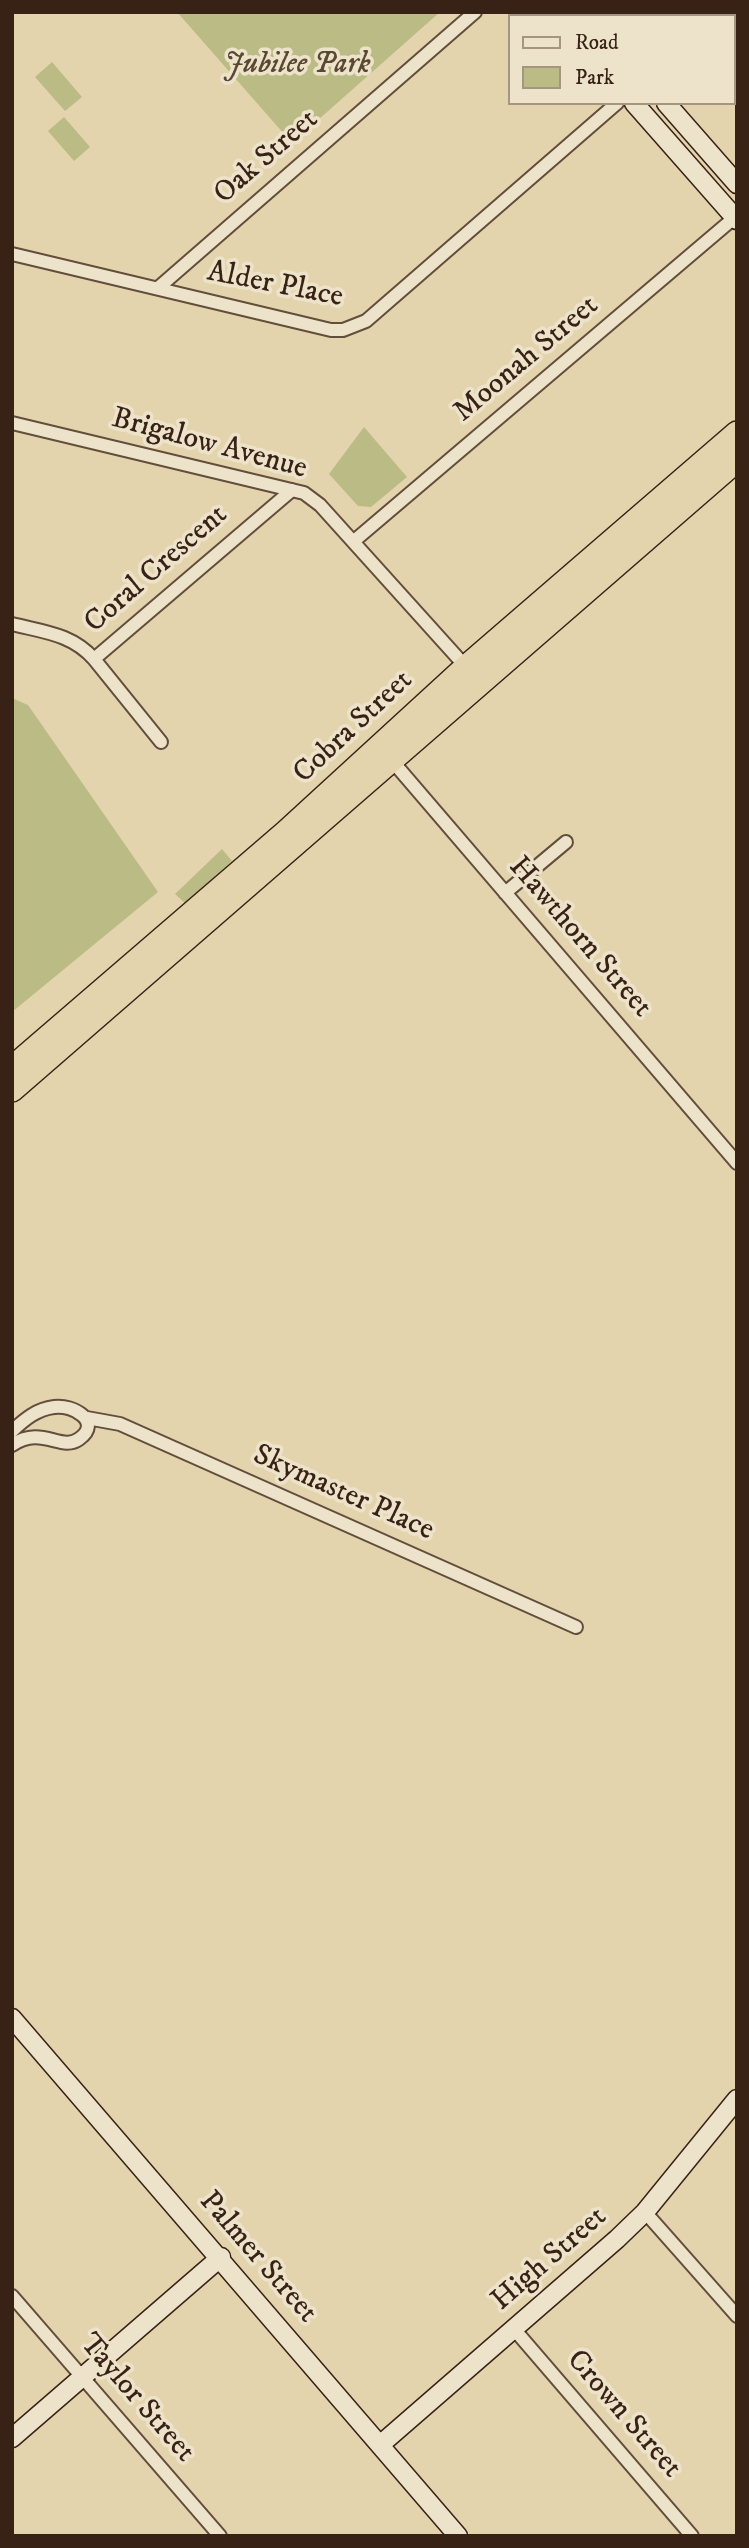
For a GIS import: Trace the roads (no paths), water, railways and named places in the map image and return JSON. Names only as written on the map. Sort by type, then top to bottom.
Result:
[{"type":"highway","name":"Cobra Street","points":[[12,1090],[387,755],[466,667],[737,433]]},
{"type":"highway","name":"Cobra Street","points":[[12,1068],[488,674],[737,460]]},
{"type":"street","name":"Oak Street","points":[[158,288],[475,12]]},
{"type":"street","name":"Alder Place","points":[[12,254],[331,330],[355,327],[366,321],[615,105]]},
{"type":"street","points":[[636,105],[735,219]]},
{"type":"street","points":[[668,105],[737,184]]},
{"type":"street","name":"Moonah Street","points":[[354,541],[735,219]]},
{"type":"street","name":"Brigalow Avenue","points":[[12,423],[304,493],[320,505],[354,541],[466,667]]},
{"type":"street","name":"Coral Crescent","points":[[12,624],[67,637],[82,645],[94,659],[292,489]]},
{"type":"street","points":[[94,659],[161,742]]},
{"type":"street","points":[[466,667],[488,674]]},
{"type":"street","name":"Hawthorn Street","points":[[387,755],[737,1163]]},
{"type":"street","points":[[505,893],[566,842]]},
{"type":"street","name":"Skymaster Place","points":[[12,1431],[30,1416],[54,1407],[75,1408],[87,1418],[120,1424],[576,1627]]},
{"type":"street","points":[[12,1445],[37,1436],[74,1442],[85,1433],[87,1418]]},
{"type":"street","name":"Palmer Street","points":[[12,2018],[458,2536]]},
{"type":"street","name":"High Street","points":[[380,2445],[645,2211],[737,2099]]},
{"type":"street","points":[[645,2211],[737,2316]]},
{"type":"street","points":[[12,2438],[220,2257]]},
{"type":"street","name":"Taylor Street","points":[[12,2296],[220,2536]]},
{"type":"street","name":"Crown Street","points":[[513,2329],[692,2536]]},
{"type":"park label","name":"Jubilee Park","points":[[297,66]]}]
